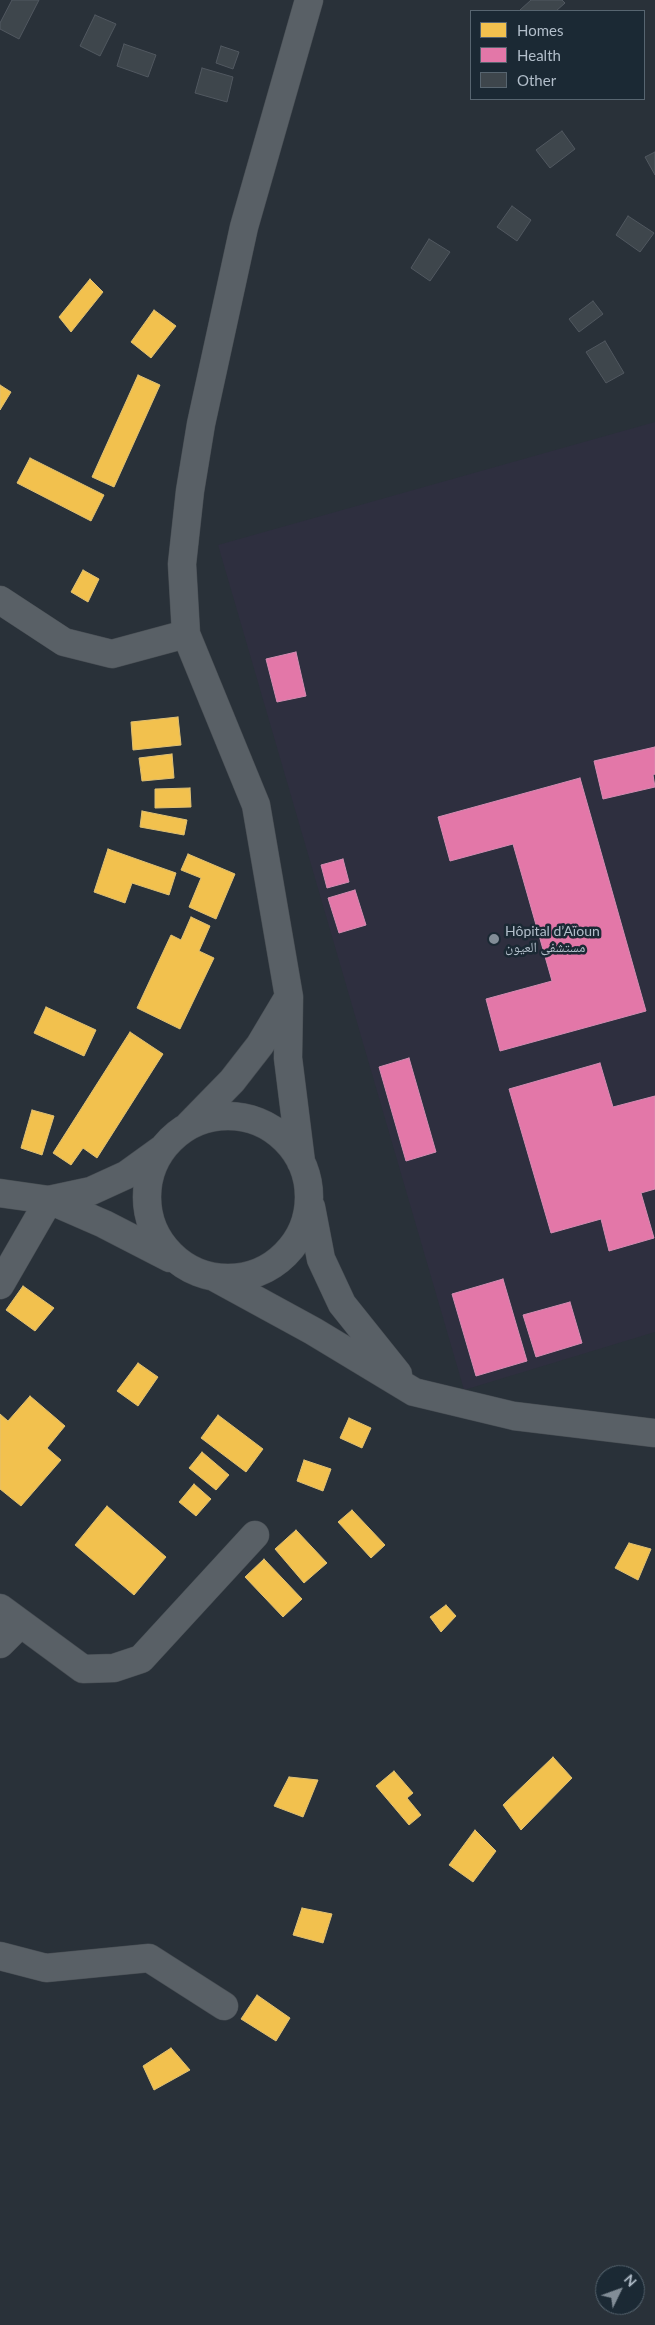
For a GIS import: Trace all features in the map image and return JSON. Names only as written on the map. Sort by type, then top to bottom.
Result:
[{"type":"street","points":[[301,1162],[288,1058],[289,997],[256,805],[186,634],[182,564],[190,491],[201,424],[244,227],[309,0]]},
{"type":"street","points":[[0,600],[64,642],[112,654],[186,634]]},
{"type":"street","points":[[0,1286],[49,1200],[91,1191],[126,1176],[163,1148],[188,1126],[232,1081],[260,1045],[289,997]]},
{"type":"street","points":[[188,1126],[219,1117],[230,1116],[252,1120],[272,1129],[289,1144],[306,1172],[321,1259],[342,1304],[369,1340],[414,1392]]},
{"type":"street","points":[[163,1148],[151,1170],[148,1182],[147,1206],[153,1230],[159,1240],[166,1250],[185,1266]]},
{"type":"street","points":[[0,1194],[49,1200],[104,1224],[195,1272],[216,1278],[228,1279],[262,1271],[282,1258],[290,1250],[303,1230],[307,1218],[309,1195]]},
{"type":"street","points":[[216,1278],[313,1331],[414,1392],[514,1416],[655,1433]]},
{"type":"street","points":[[0,1644],[10,1616],[83,1669],[114,1668],[141,1659],[255,1535]]},
{"type":"street","points":[[0,1956],[46,1968],[149,1958],[224,2006]]},
{"type":"shaded area","name":"Hôpital d’Aïoun مستشفى العيون","points":[[655,422],[655,1332],[464,1390],[218,545]]},
{"type":"building: Homes","points":[[90,279],[103,292],[71,332],[59,317]]},
{"type":"building: Homes","points":[[154,310],[176,326],[151,358],[131,342]]},
{"type":"building: Homes","points":[[138,375],[160,385],[114,487],[92,477]]},
{"type":"building: Homes","points":[[0,385],[11,392],[0,410]]},
{"type":"building: Homes","points":[[30,458],[104,495],[91,521],[17,483]]},
{"type":"building: Homes","points":[[83,570],[99,579],[88,602],[71,592]]},
{"type":"building: Homes","points":[[178,717],[181,745],[133,750],[131,722]]},
{"type":"building: Homes","points":[[172,754],[174,778],[142,781],[139,758]]},
{"type":"building: Homes","points":[[190,788],[191,807],[155,808],[155,789]]},
{"type":"building: Homes","points":[[142,811],[187,820],[184,835],[140,827]]},
{"type":"building: Homes","points":[[108,849],[176,873],[169,895],[132,883],[125,903],[94,892]]},
{"type":"building: Homes","points":[[188,854],[235,874],[216,919],[189,907],[201,878],[181,870]]},
{"type":"building: Homes","points":[[191,917],[210,926],[199,951],[214,958],[180,1029],[137,1008],[171,935],[181,940]]},
{"type":"building: Homes","points":[[46,1007],[96,1030],[84,1056],[34,1033]]},
{"type":"building: Homes","points":[[130,1032],[163,1054],[97,1158],[83,1148],[71,1165],[53,1153]]},
{"type":"building: Homes","points":[[32,1110],[54,1116],[42,1155],[21,1148]]},
{"type":"building: Homes","points":[[23,1286],[54,1308],[35,1331],[6,1310]]},
{"type":"building: Homes","points":[[138,1363],[158,1377],[138,1406],[117,1391]]},
{"type":"building: Homes","points":[[30,1396],[65,1426],[47,1448],[61,1460],[21,1506],[0,1489],[0,1414],[8,1421]]},
{"type":"building: Homes","points":[[218,1415],[263,1449],[246,1472],[201,1438]]},
{"type":"building: Homes","points":[[349,1418],[371,1428],[362,1448],[340,1438]]},
{"type":"building: Homes","points":[[202,1452],[229,1475],[216,1490],[189,1468]]},
{"type":"building: Homes","points":[[304,1460],[331,1469],[323,1491],[297,1481]]},
{"type":"building: Homes","points":[[194,1484],[211,1499],[196,1516],[179,1502]]},
{"type":"building: Homes","points":[[107,1506],[166,1557],[134,1595],[75,1545]]},
{"type":"building: Homes","points":[[352,1510],[385,1545],[371,1558],[338,1522]]},
{"type":"building: Homes","points":[[296,1530],[327,1563],[304,1583],[275,1549]]},
{"type":"building: Homes","points":[[629,1543],[651,1549],[638,1580],[615,1568]]},
{"type":"building: Homes","points":[[264,1559],[302,1599],[283,1617],[245,1577]]},
{"type":"building: Homes","points":[[446,1605],[456,1616],[441,1632],[430,1617]]},
{"type":"building: Homes","points":[[553,1757],[572,1778],[521,1830],[503,1805]]},
{"type":"building: Homes","points":[[394,1771],[413,1793],[407,1798],[421,1815],[409,1825],[376,1786]]},
{"type":"building: Homes","points":[[289,1777],[318,1780],[303,1817],[274,1806]]},
{"type":"building: Homes","points":[[475,1830],[496,1851],[473,1882],[449,1865]]},
{"type":"building: Homes","points":[[302,1908],[332,1914],[323,1943],[293,1935]]},
{"type":"building: Homes","points":[[257,1995],[290,2018],[276,2041],[241,2019]]},
{"type":"building: Homes","points":[[171,2048],[190,2070],[154,2090],[143,2066]]},
{"type":"building: Health","points":[[296,652],[306,696],[277,702],[266,659]]},
{"type":"building: Health","points":[[655,747],[655,774],[653,775],[655,787],[603,799],[594,761]]},
{"type":"building: Health","points":[[580,778],[646,1011],[500,1051],[486,999],[552,981],[513,844],[450,861],[438,817]]},
{"type":"building: Health","points":[[343,859],[349,882],[327,888],[321,865]]},
{"type":"building: Health","points":[[355,890],[366,925],[339,933],[328,898]]},
{"type":"building: Health","points":[[409,1058],[436,1152],[406,1161],[379,1067]]},
{"type":"building: Health","points":[[600,1063],[613,1107],[655,1096],[655,1189],[641,1193],[654,1238],[609,1251],[601,1219],[551,1233],[509,1089]]},
{"type":"building: Health","points":[[503,1279],[527,1361],[476,1376],[452,1294]]},
{"type":"building: Health","points":[[570,1302],[582,1343],[536,1357],[523,1315]]},
{"type":"building: Other","points":[[12,0],[39,0],[19,39],[0,29],[0,23]]},
{"type":"building: Other","points":[[531,0],[562,0],[565,3],[557,10],[520,10]]},
{"type":"building: Other","points":[[95,15],[116,24],[100,56],[80,46]]},
{"type":"building: Other","points":[[124,44],[156,55],[148,77],[117,66]]},
{"type":"building: Other","points":[[221,46],[239,52],[233,69],[216,63]]},
{"type":"building: Other","points":[[202,68],[233,77],[227,102],[195,93]]},
{"type":"building: Other","points":[[562,131],[575,149],[550,168],[536,150]]},
{"type":"building: Other","points":[[655,152],[655,175],[645,157]]},
{"type":"building: Other","points":[[512,206],[531,220],[517,241],[497,227]]},
{"type":"building: Other","points":[[628,216],[654,233],[640,252],[616,235]]},
{"type":"building: Other","points":[[429,239],[450,252],[430,281],[411,268]]},
{"type":"building: Other","points":[[593,301],[603,314],[579,332],[569,319]]},
{"type":"building: Other","points":[[605,341],[624,373],[606,383],[586,352]]},
{"type":"place","name":"Hôpital d’Aïoun مستشفى العيون","points":[[494,939]]}]
